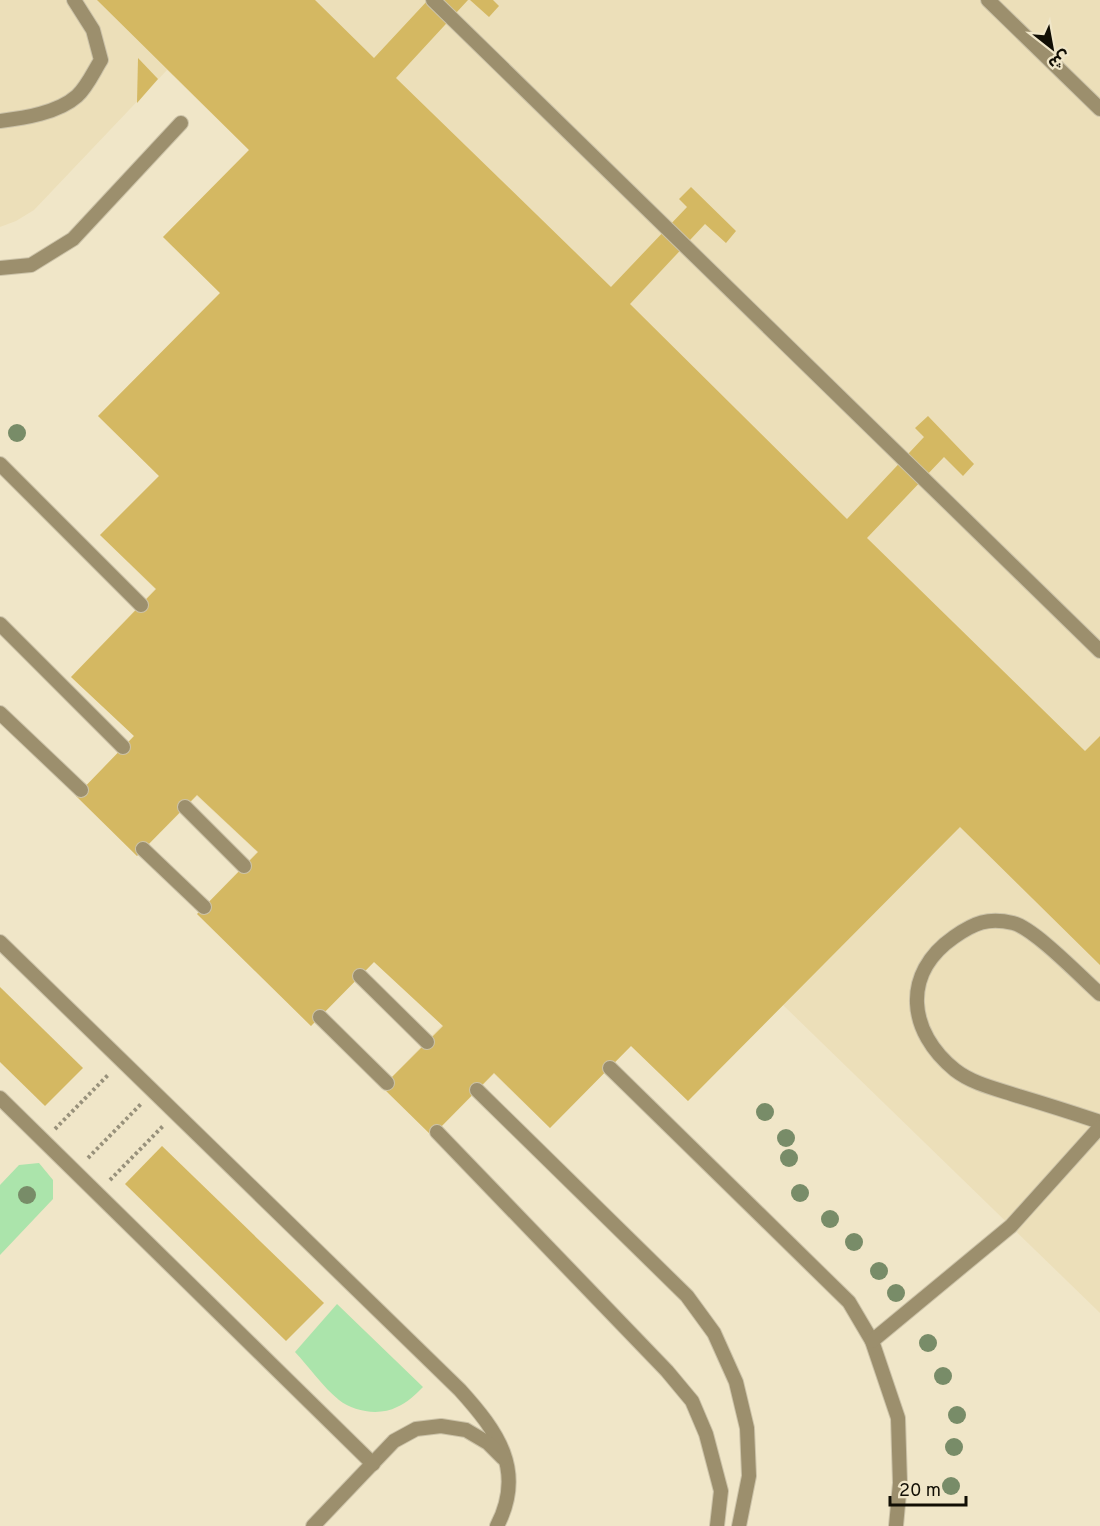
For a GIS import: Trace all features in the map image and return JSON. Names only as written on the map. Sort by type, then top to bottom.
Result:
[{"type":"lane","points":[[0,121],[26,118],[51,110],[77,96],[88,80],[100,60],[93,30],[74,0]]},
{"type":"lane","points":[[433,0],[1100,651]]},
{"type":"lane","points":[[988,0],[1100,109]]},
{"type":"lane","points":[[0,268],[31,265],[73,239],[181,123]]},
{"type":"lane","points":[[0,464],[141,605]]},
{"type":"lane","points":[[0,624],[123,747]]},
{"type":"lane","points":[[0,713],[81,790]]},
{"type":"lane","points":[[185,807],[244,866]]},
{"type":"lane","points":[[143,849],[204,907]]},
{"type":"lane","points":[[1100,994],[1039,938],[1015,923],[990,919],[968,928],[930,958],[918,982],[916,1008],[923,1031],[937,1053],[957,1072],[979,1083],[1100,1122]]},
{"type":"lane","points":[[0,942],[482,1414],[498,1436],[507,1462],[507,1499],[497,1526]]},
{"type":"lane","points":[[360,976],[427,1042]]},
{"type":"lane","points":[[320,1017],[387,1083]]},
{"type":"lane","points":[[610,1068],[849,1302],[872,1341],[898,1418],[900,1483],[896,1526]]},
{"type":"lane","points":[[477,1090],[687,1296],[714,1333],[736,1382],[747,1428],[749,1476],[739,1526]]},
{"type":"lane","points":[[0,1098],[373,1464]]},
{"type":"lane","points":[[872,1341],[1011,1226],[1100,1127]]},
{"type":"lane","points":[[437,1132],[596,1296],[692,1401],[706,1434],[721,1491],[717,1526]]},
{"type":"lane","points":[[313,1526],[394,1441],[416,1430],[441,1426],[466,1430],[488,1443],[507,1462]]},
{"type":"path","points":[[44,1141],[122,1060]]},
{"type":"path","points":[[74,1171],[154,1091]]},
{"type":"path","points":[[97,1194],[176,1113]]},
{"type":"shaded area","points":[[0,0],[1100,0],[1100,1313],[783,1005],[688,1101],[631,1046],[550,1128],[494,1074],[432,1136],[382,1087],[442,1025],[374,962],[311,1026],[197,914],[257,852],[197,796],[137,856],[76,796],[134,736],[71,677],[155,589],[100,535],[159,476],[98,416],[220,293],[163,237],[249,150],[167,70],[34,210],[0,227]]},
{"type":"green space","points":[[39,1163],[53,1180],[53,1199],[0,1255],[0,1185],[19,1165]]},
{"type":"green space","points":[[337,1304],[423,1387],[408,1401],[390,1410],[375,1412],[359,1410],[345,1404],[333,1395],[295,1352]]},
{"type":"building","points":[[97,0],[315,0],[374,58],[428,0],[468,0],[396,78],[611,287],[687,207],[679,199],[691,187],[736,231],[726,243],[705,224],[630,304],[847,519],[924,437],[915,428],[928,416],[974,464],[963,476],[944,457],[867,538],[1085,751],[1100,736],[1100,965],[960,827],[688,1101],[631,1046],[550,1128],[494,1073],[432,1136],[382,1087],[443,1026],[374,962],[311,1026],[197,914],[258,852],[197,795],[137,856],[76,796],[134,736],[71,677],[156,589],[100,535],[159,476],[98,416],[220,293],[163,237],[249,150]]},
{"type":"building","points":[[470,0],[493,0],[499,6],[489,17]]},
{"type":"building","points":[[138,58],[158,79],[137,103]]},
{"type":"building","points":[[0,987],[83,1068],[45,1106],[0,1062]]},
{"type":"building","points":[[162,1146],[324,1303],[286,1341],[125,1184]]}]
